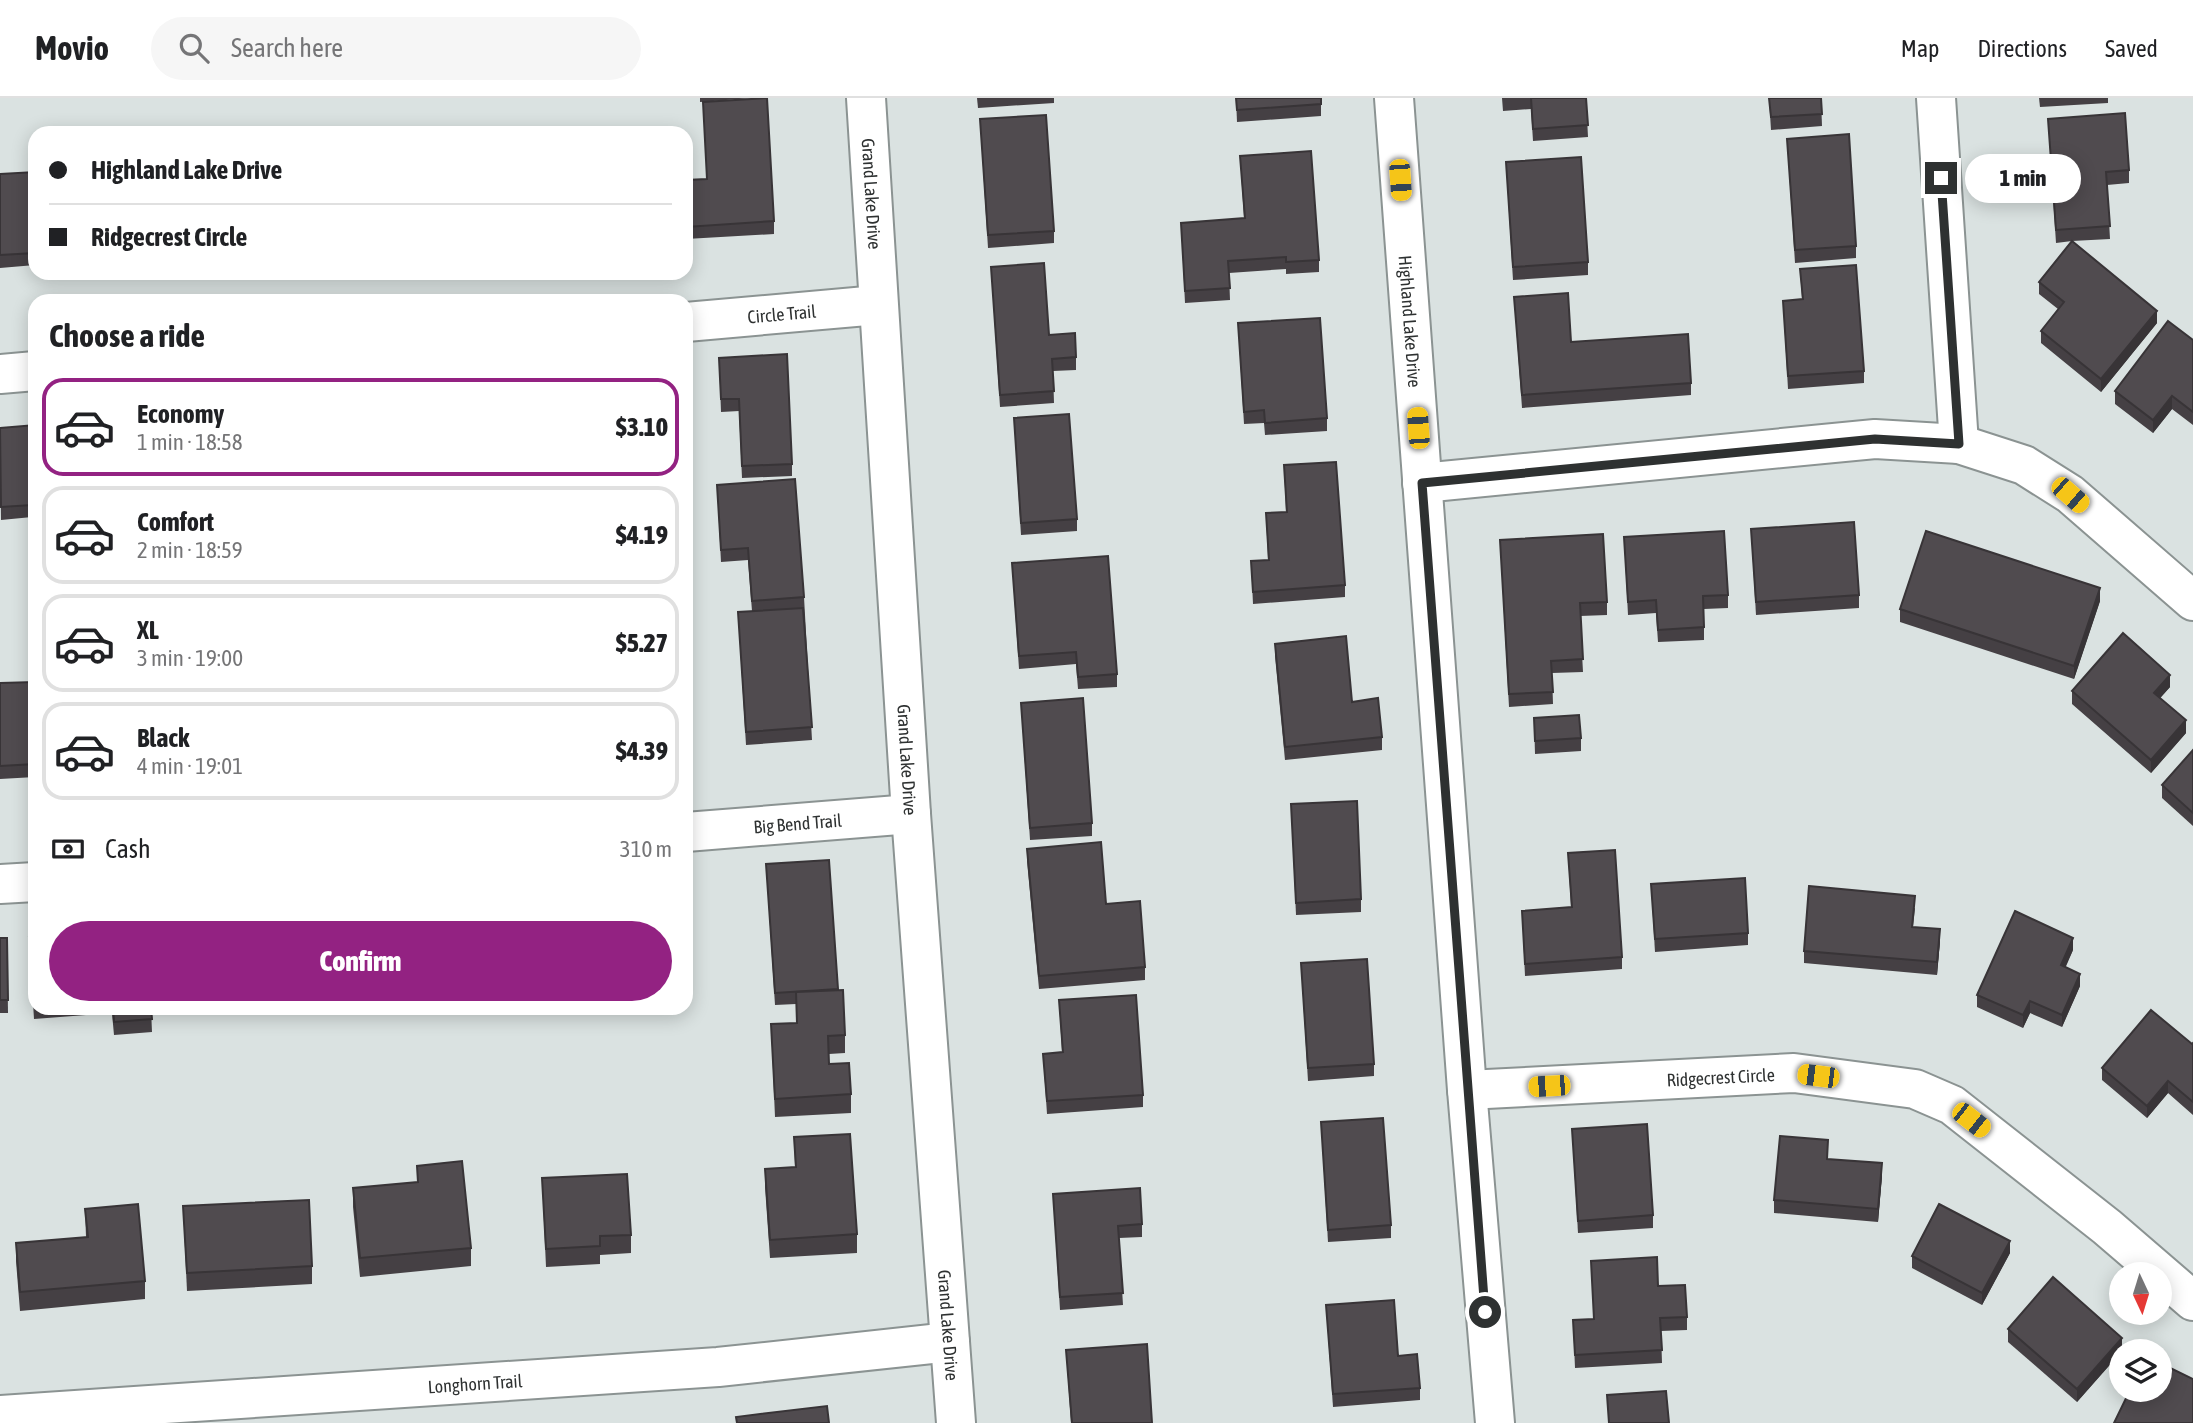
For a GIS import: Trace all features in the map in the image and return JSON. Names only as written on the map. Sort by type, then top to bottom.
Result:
[{"type":"street","name":"Grand Lake Drive","points":[[866,98],[911,814],[956,1423]]},
{"type":"street","name":"Highland Lake Drive","points":[[1394,98],[1494,1423]]},
{"type":"street","points":[[1936,98],[1959,444]]},
{"type":"street","name":"Circle Trail","points":[[693,321],[878,305]]},
{"type":"street","points":[[0,374],[28,372]]},
{"type":"street","points":[[1422,483],[1875,439],[1959,444],[2024,465],[2070,495],[2193,601]]},
{"type":"street","name":"Big Bend Trail","points":[[693,831],[911,814]]},
{"type":"street","points":[[0,884],[28,882]]},
{"type":"street","name":"Ridgecrest Circle","points":[[1467,1090],[1794,1073],[1915,1089],[1952,1105],[2107,1227],[2193,1301]]},
{"type":"street","name":"Longhorn Trail","points":[[0,1415],[718,1367],[950,1342]]},
{"type":"building","points":[[767,98],[774,221],[693,227],[693,180],[707,179],[703,102]]},
{"type":"building","points":[[1236,98],[1321,98],[1321,104],[1237,110]]},
{"type":"building","points":[[1531,98],[1586,98],[1588,125],[1533,129]]},
{"type":"building","points":[[1769,98],[1821,98],[1822,114],[1771,117]]},
{"type":"building","points":[[2125,113],[2129,170],[2106,172],[2110,226],[2056,230],[2048,119]]},
{"type":"building","points":[[1046,115],[1054,231],[988,235],[980,119]]},
{"type":"building","points":[[1849,134],[1856,246],[1795,250],[1787,139]]},
{"type":"building","points":[[1311,151],[1319,260],[1286,262],[1286,257],[1228,261],[1230,288],[1185,291],[1181,223],[1245,218],[1240,156]]},
{"type":"building","points":[[1581,157],[1588,262],[1513,267],[1506,162]]},
{"type":"building","points":[[28,172],[28,253],[0,255],[0,174]]},
{"type":"building","points":[[2072,241],[2157,311],[2101,379],[2041,331],[2064,302],[2039,282]]},
{"type":"building","points":[[1044,263],[1049,335],[1075,333],[1076,357],[1052,359],[1054,391],[1000,395],[991,267]]},
{"type":"building","points":[[1856,265],[1864,371],[1788,376],[1783,301],[1803,299],[1800,269]]},
{"type":"building","points":[[1568,293],[1571,342],[1688,334],[1691,383],[1522,395],[1514,297]]},
{"type":"building","points":[[1320,318],[1327,418],[1265,423],[1264,410],[1244,412],[1238,323]]},
{"type":"building","points":[[2168,321],[2193,340],[2193,412],[2172,396],[2153,420],[2115,391]]},
{"type":"building","points":[[787,354],[792,464],[742,466],[739,399],[721,399],[719,358]]},
{"type":"building","points":[[1069,414],[1077,519],[1021,523],[1014,418]]},
{"type":"building","points":[[28,426],[28,505],[1,507],[0,428]]},
{"type":"building","points":[[1336,462],[1345,585],[1253,592],[1251,561],[1269,560],[1266,513],[1287,512],[1284,465]]},
{"type":"building","points":[[795,479],[804,597],[752,601],[748,548],[721,550],[717,485]]},
{"type":"building","points":[[1854,522],[1859,595],[1756,602],[1751,529]]},
{"type":"building","points":[[1724,531],[1728,595],[1703,596],[1704,627],[1658,630],[1656,600],[1628,602],[1624,537]]},
{"type":"building","points":[[1926,531],[2100,588],[2074,666],[1900,609]]},
{"type":"building","points":[[1603,534],[1607,602],[1580,603],[1583,659],[1551,661],[1553,692],[1509,694],[1500,540]]},
{"type":"building","points":[[1108,556],[1117,674],[1078,677],[1076,652],[1019,656],[1012,563]]},
{"type":"building","points":[[803,608],[812,727],[746,732],[738,612]]},
{"type":"building","points":[[2123,633],[2170,675],[2154,693],[2186,720],[2151,760],[2072,691]]},
{"type":"building","points":[[1346,636],[1352,702],[1378,698],[1382,737],[1285,747],[1275,644]]},
{"type":"building","points":[[28,682],[28,764],[0,766],[0,683]]},
{"type":"building","points":[[1083,698],[1092,823],[1030,828],[1021,703]]},
{"type":"building","points":[[1579,715],[1581,738],[1535,741],[1534,718]]},
{"type":"building","points":[[2193,750],[2193,813],[2162,785]]},
{"type":"building","points":[[1357,801],[1361,899],[1296,903],[1291,804]]},
{"type":"building","points":[[1101,842],[1106,904],[1140,901],[1145,967],[1039,976],[1027,849]]},
{"type":"building","points":[[1615,850],[1622,957],[1525,964],[1522,911],[1572,907],[1568,853]]},
{"type":"building","points":[[829,860],[838,989],[775,993],[766,864]]},
{"type":"building","points":[[1745,878],[1748,933],[1655,939],[1651,884]]},
{"type":"building","points":[[1809,886],[1915,896],[1912,927],[1940,929],[1937,962],[1804,951]]},
{"type":"building","points":[[2015,911],[2073,938],[2061,965],[2080,974],[2062,1015],[2030,1001],[2023,1015],[1977,995]]},
{"type":"building","points":[[0,938],[7,938],[8,1000],[0,1000]]},
{"type":"building","points":[[1367,959],[1374,1064],[1308,1068],[1301,963]]},
{"type":"building","points":[[843,990],[845,1035],[828,1036],[829,1064],[849,1063],[851,1094],[775,1099],[771,1024],[797,1023],[796,992]]},
{"type":"building","points":[[1136,995],[1143,1095],[1047,1101],[1043,1054],[1063,1052],[1059,1000]]},
{"type":"building","points":[[2151,1010],[2193,1043],[2193,1102],[2168,1081],[2147,1106],[2102,1068]]},
{"type":"building","points":[[114,1015],[152,1015],[152,1019],[114,1022]]},
{"type":"building","points":[[1383,1118],[1391,1225],[1328,1230],[1321,1122]]},
{"type":"building","points":[[1647,1124],[1653,1215],[1578,1221],[1572,1129]]},
{"type":"building","points":[[850,1134],[857,1234],[770,1240],[765,1169],[796,1167],[794,1137]]},
{"type":"building","points":[[1780,1136],[1828,1140],[1827,1159],[1882,1163],[1878,1209],[1774,1200]]},
{"type":"building","points":[[462,1161],[471,1248],[360,1258],[353,1188],[418,1182],[417,1166]]},
{"type":"building","points":[[627,1174],[631,1235],[600,1236],[600,1246],[546,1249],[542,1178]]},
{"type":"building","points":[[1140,1188],[1142,1224],[1118,1226],[1123,1293],[1060,1297],[1053,1194]]},
{"type":"building","points":[[309,1200],[312,1266],[187,1273],[183,1206]]},
{"type":"building","points":[[138,1204],[145,1281],[20,1292],[16,1243],[88,1237],[85,1209]]},
{"type":"building","points":[[1939,1204],[2010,1241],[1982,1293],[1912,1256]]},
{"type":"building","points":[[1657,1257],[1658,1286],[1685,1285],[1687,1317],[1660,1318],[1662,1350],[1575,1355],[1573,1320],[1594,1319],[1591,1261]]},
{"type":"building","points":[[2053,1277],[2122,1338],[2109,1339],[2109,1353],[2077,1389],[2008,1329]]},
{"type":"building","points":[[1394,1300],[1398,1356],[1417,1354],[1420,1388],[1333,1394],[1326,1305]]},
{"type":"building","points":[[1147,1344],[1152,1423],[1072,1423],[1066,1350]]},
{"type":"building","points":[[2172,1369],[2193,1379],[2193,1423],[2114,1423],[2124,1402],[2172,1402]]},
{"type":"building","points":[[1666,1391],[1669,1423],[1609,1423],[1607,1395]]},
{"type":"building","points":[[827,1406],[829,1423],[737,1423],[736,1417]]},
{"type":"route","points":[[1485,1312],[1422,483],[1875,439],[1959,444],[1941,178]]}]
